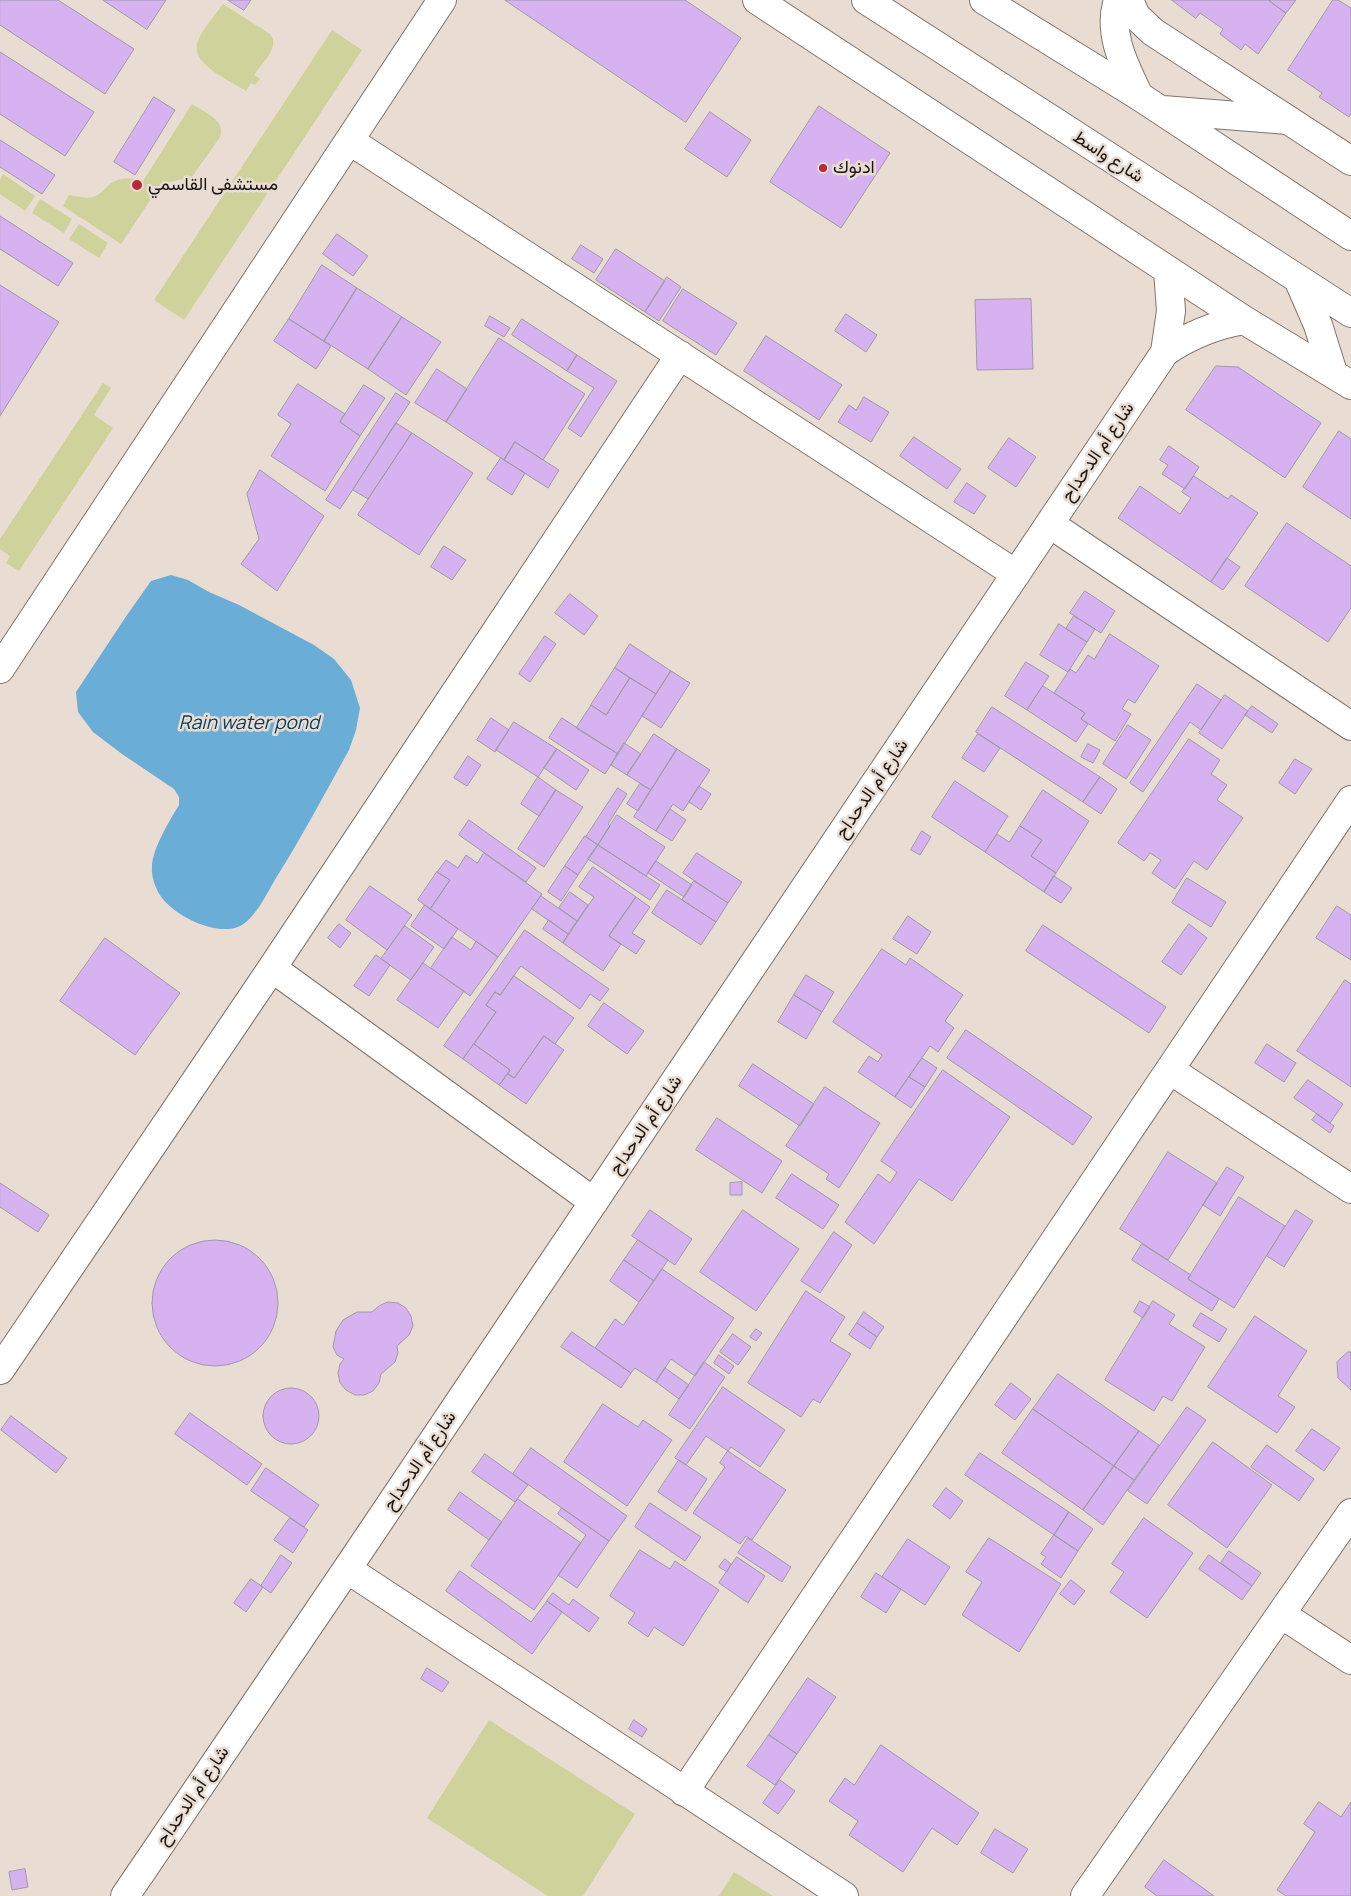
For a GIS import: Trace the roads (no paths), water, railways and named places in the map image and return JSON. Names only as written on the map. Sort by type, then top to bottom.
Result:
[{"type":"street","points":[[0,669],[442,0]]},
{"type":"street","points":[[757,0],[1244,320],[1342,379]]},
{"type":"street","name":"شارع واسط","points":[[866,0],[1351,313]]},
{"type":"street","points":[[1118,0],[1114,33],[1122,58],[1150,103]]},
{"type":"street","points":[[1129,0],[1136,16],[1153,32],[1351,161]]},
{"type":"street","points":[[993,1],[1351,236]]},
{"type":"street","points":[[1150,103],[1288,120]]},
{"type":"street","points":[[350,141],[1016,574]]},
{"type":"street","name":"شارع أم الدحداح","points":[[1165,352],[1171,311],[1168,270]]},
{"type":"street","points":[[1298,279],[1342,379]]},
{"type":"street","name":"شارع أم الدحداح","points":[[125,1896],[1165,352],[1202,330],[1223,323],[1244,320]]},
{"type":"street","points":[[0,1370],[272,968],[680,355]]},
{"type":"street","points":[[1050,524],[1351,726]]},
{"type":"street","points":[[684,1792],[1351,800]]},
{"type":"street","points":[[272,968],[594,1202]]},
{"type":"street","points":[[1170,1070],[1351,1189]]},
{"type":"street","points":[[1085,1896],[1351,1513]]},
{"type":"street","points":[[347,1569],[844,1896]]},
{"type":"street","points":[[1281,1614],[1351,1660]]},
{"type":"water","name":"Rain water pond","points":[[171,575],[188,580],[209,592],[239,605],[314,645],[334,659],[351,680],[360,708],[356,730],[349,750],[259,907],[246,922],[237,927],[226,929],[202,925],[178,913],[162,898],[153,879],[152,871],[155,852],[179,805],[179,797],[174,789],[93,732],[78,712],[76,692],[127,615],[151,581]]},
{"type":"place","name":"ادنوك","points":[[823,168]]},
{"type":"place","name":"مستشفى القاسمي","points":[[137,185]]}]
